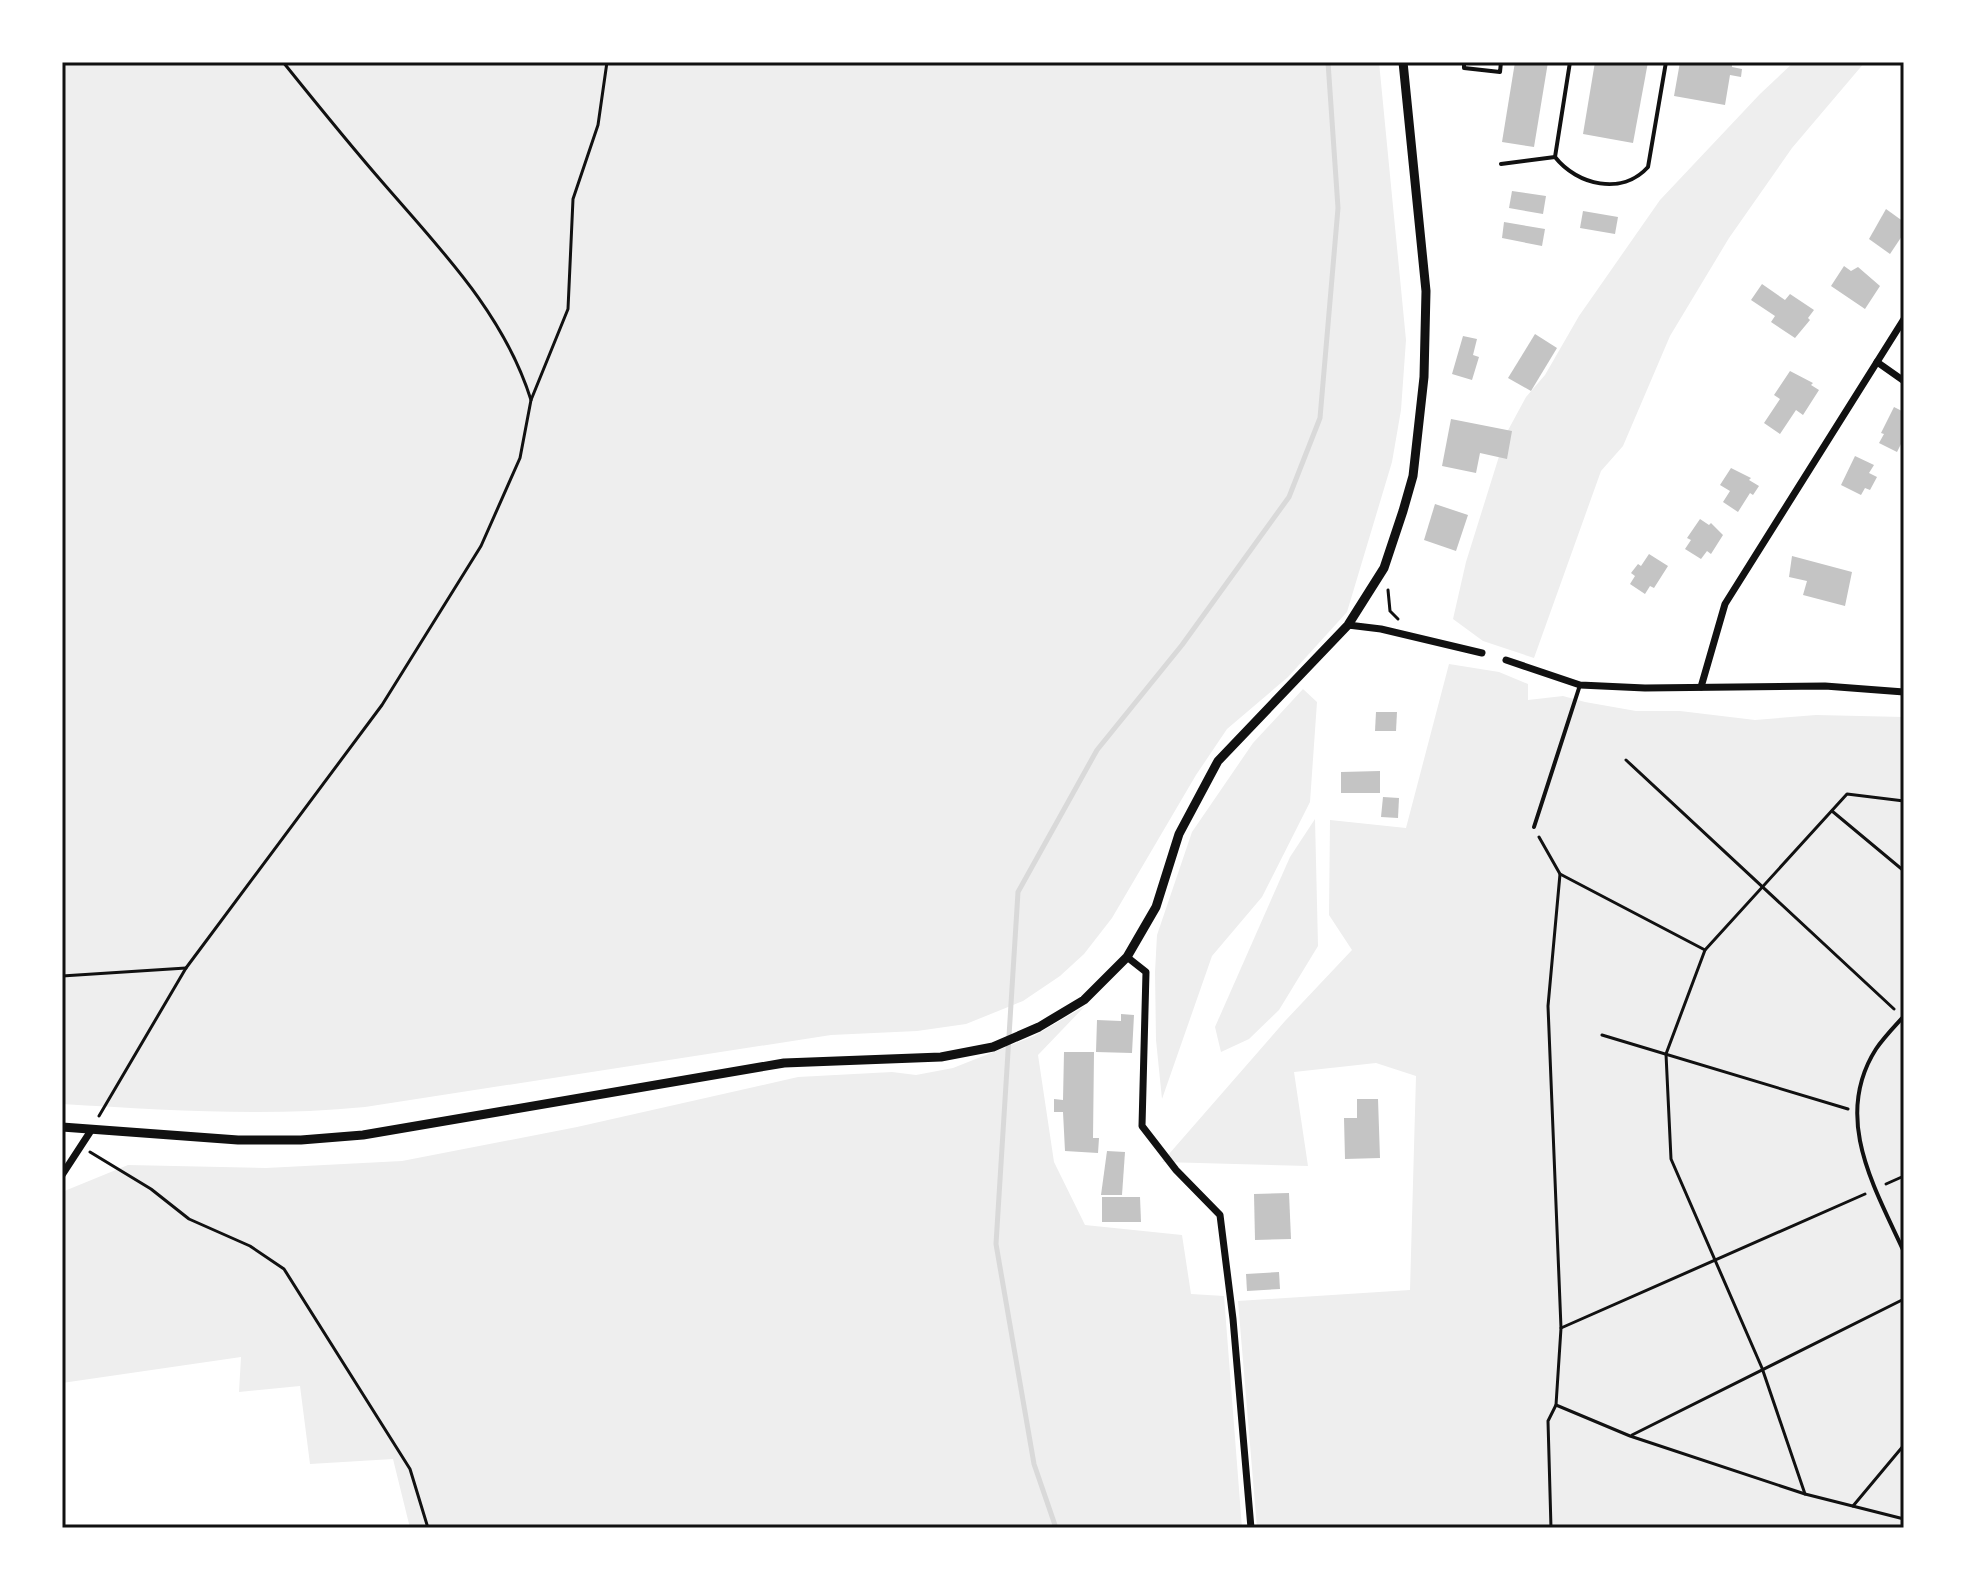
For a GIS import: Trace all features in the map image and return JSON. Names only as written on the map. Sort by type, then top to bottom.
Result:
[{"type":"street","points":[[62,1127],[238,1140],[301,1140],[363,1135],[784,1063],[941,1057],[995,1046],[1039,1027],[1084,1000],[1127,957],[1156,907],[1179,834],[1218,761],[1348,625],[1384,568],[1413,476],[1424,377],[1426,291],[1403,62]]},
{"type":"street","points":[[1701,687],[1725,604],[1904,319]]},
{"type":"street","points":[[1877,362],[1904,381]]},
{"type":"street","points":[[1348,625],[1381,629],[1482,653]]},
{"type":"street","points":[[1506,660],[1580,685],[1645,688],[1825,686],[1904,692]]},
{"type":"street","points":[[1127,957],[1146,972],[1142,1126],[1176,1170],[1220,1215],[1233,1319],[1251,1528]]},
{"type":"street","points":[[62,1175],[92,1129]]},
{"type":"lane","points":[[1464,62],[1464,68],[1500,72],[1501,62]]},
{"type":"lane","points":[[1555,157],[1570,62]]},
{"type":"lane","points":[[1501,164],[1555,157],[1571,171],[1597,182],[1621,185],[1638,178],[1648,167],[1666,62]]},
{"type":"lane","points":[[1534,827],[1580,685]]},
{"type":"lane","points":[[1903,1016],[1875,1050],[1865,1071],[1856,1112],[1859,1148],[1904,1252]]},
{"type":"path","points":[[283,62],[357,153],[456,266],[496,320],[522,373],[531,400]]},
{"type":"path","points":[[92,1129],[126,1066],[186,968],[382,705],[481,546],[520,458],[531,400],[568,309],[573,199],[598,125],[607,62]]},
{"type":"path","points":[[1626,760],[1903,1016]]},
{"type":"path","points":[[1805,1494],[1762,1368],[1671,1159],[1666,1054],[1705,950],[1847,794],[1904,801]]},
{"type":"path","points":[[1832,811],[1904,871]]},
{"type":"path","points":[[1534,827],[1560,874],[1705,950]]},
{"type":"path","points":[[1551,1528],[1548,1421],[1556,1405],[1561,1328],[1548,1006],[1560,874]]},
{"type":"path","points":[[62,976],[186,968]]},
{"type":"path","points":[[1602,1035],[1856,1112]]},
{"type":"path","points":[[80,1146],[151,1189],[189,1219],[250,1246],[284,1269],[410,1469],[428,1528]]},
{"type":"path","points":[[1561,1328],[1904,1176]]},
{"type":"path","points":[[1630,1436],[1904,1299]]},
{"type":"path","points":[[1556,1405],[1630,1436],[1805,1494],[1904,1519]]},
{"type":"path","points":[[1853,1506],[1904,1445]]},
{"type":"shaded area","points":[[62,62],[1379,62],[1406,340],[1401,410],[1392,462],[1347,612],[1288,677],[1227,729],[1196,775],[1112,918],[1084,954],[1060,976],[1023,1001],[966,1024],[917,1031],[831,1035],[365,1107],[252,1112],[62,1104]]},
{"type":"shaded area","points":[[1794,62],[1865,62],[1792,148],[1729,238],[1670,336],[1623,446],[1601,471],[1534,658],[1483,641],[1453,619],[1466,562],[1506,434],[1526,397],[1545,375],[1579,316],[1660,200]]},
{"type":"shaded area","points":[[1449,664],[1499,672],[1528,684],[1528,700],[1563,696],[1636,711],[1680,711],[1755,720],[1816,715],[1904,717],[1904,1528],[1257,1528],[1238,1301],[1410,1290],[1416,1076],[1376,1063],[1294,1072],[1308,1166],[1162,1162],[1285,1021],[1352,950],[1329,915],[1330,820],[1406,828]]},
{"type":"shaded area","points":[[1303,689],[1317,702],[1310,802],[1262,897],[1212,956],[1162,1099],[1156,1040],[1157,935],[1192,832],[1253,743]]},
{"type":"shaded area","points":[[1315,819],[1318,946],[1279,1010],[1249,1039],[1221,1052],[1215,1027],[1290,857]]},
{"type":"shaded area","points":[[1085,1006],[1038,1055],[1054,1162],[1085,1225],[1182,1235],[1191,1294],[1224,1296],[1242,1528],[410,1528],[393,1459],[310,1464],[300,1386],[239,1392],[241,1357],[62,1383],[62,1192],[128,1165],[266,1168],[402,1161],[577,1127],[798,1077],[892,1072],[916,1075],[953,1068],[1034,1036]]},
{"type":"building","points":[[1515,62],[1548,62],[1534,147],[1502,142]]},
{"type":"building","points":[[1595,62],[1648,62],[1633,143],[1583,134]]},
{"type":"building","points":[[1680,62],[1732,62],[1732,67],[1742,69],[1741,77],[1730,75],[1725,105],[1674,96]]},
{"type":"building","points":[[1512,191],[1546,196],[1543,214],[1509,208]]},
{"type":"building","points":[[1886,209],[1904,222],[1904,233],[1890,254],[1869,239]]},
{"type":"building","points":[[1583,211],[1618,217],[1615,234],[1580,228]]},
{"type":"building","points":[[1504,222],[1545,229],[1542,246],[1502,238]]},
{"type":"building","points":[[1844,266],[1851,271],[1858,267],[1880,286],[1865,309],[1831,286]]},
{"type":"building","points":[[1762,284],[1785,300],[1790,294],[1814,310],[1795,338],[1771,322],[1775,316],[1751,300]]},
{"type":"building","points":[[1535,334],[1557,348],[1531,391],[1508,378]]},
{"type":"building","points":[[1463,336],[1477,339],[1473,355],[1479,357],[1472,380],[1452,374]]},
{"type":"building","points":[[1790,371],[1813,383],[1811,385],[1819,390],[1803,415],[1796,410],[1780,434],[1764,423],[1780,399],[1774,395]]},
{"type":"building","points":[[1894,407],[1904,412],[1904,445],[1901,444],[1897,452],[1879,443]]},
{"type":"building","points":[[1451,419],[1512,431],[1507,459],[1480,453],[1476,473],[1442,466]]},
{"type":"building","points":[[1855,456],[1874,465],[1869,473],[1877,477],[1870,490],[1865,488],[1861,495],[1841,485]]},
{"type":"building","points":[[1731,468],[1751,478],[1749,480],[1759,486],[1753,495],[1750,493],[1738,512],[1723,502],[1730,491],[1720,485]]},
{"type":"building","points":[[1435,504],[1468,515],[1456,551],[1424,540]]},
{"type":"building","points":[[1700,519],[1709,525],[1711,523],[1723,535],[1711,554],[1707,551],[1701,559],[1685,549],[1691,540],[1687,538]]},
{"type":"building","points":[[1649,554],[1668,566],[1654,588],[1650,586],[1645,594],[1630,584],[1635,576],[1631,573],[1638,564],[1641,566]]},
{"type":"building","points":[[1792,556],[1852,572],[1845,606],[1803,595],[1807,581],[1789,577]]},
{"type":"building","points":[[1376,712],[1397,712],[1396,731],[1375,731]]},
{"type":"building","points":[[1380,771],[1380,793],[1341,793],[1341,772]]},
{"type":"building","points":[[1383,797],[1399,798],[1398,818],[1381,817]]},
{"type":"building","points":[[1121,1014],[1134,1015],[1132,1053],[1096,1052],[1097,1020],[1121,1021]]},
{"type":"building","points":[[1064,1052],[1094,1052],[1093,1138],[1099,1138],[1098,1153],[1065,1151],[1063,1112],[1054,1112],[1054,1099],[1063,1100]]},
{"type":"building","points":[[1357,1099],[1378,1099],[1380,1158],[1345,1159],[1344,1118],[1357,1118]]},
{"type":"building","points":[[1107,1151],[1125,1152],[1122,1195],[1101,1195]]},
{"type":"building","points":[[1289,1193],[1291,1239],[1255,1240],[1254,1194]]},
{"type":"building","points":[[1102,1197],[1140,1197],[1141,1222],[1102,1222]]},
{"type":"building","points":[[1279,1272],[1280,1289],[1247,1291],[1246,1274]]},
{"type":"waterway","points":[[1056,1528],[1034,1464],[996,1244],[1018,892],[1097,750],[1182,645],[1289,497],[1320,418],[1338,208],[1328,62]]}]
